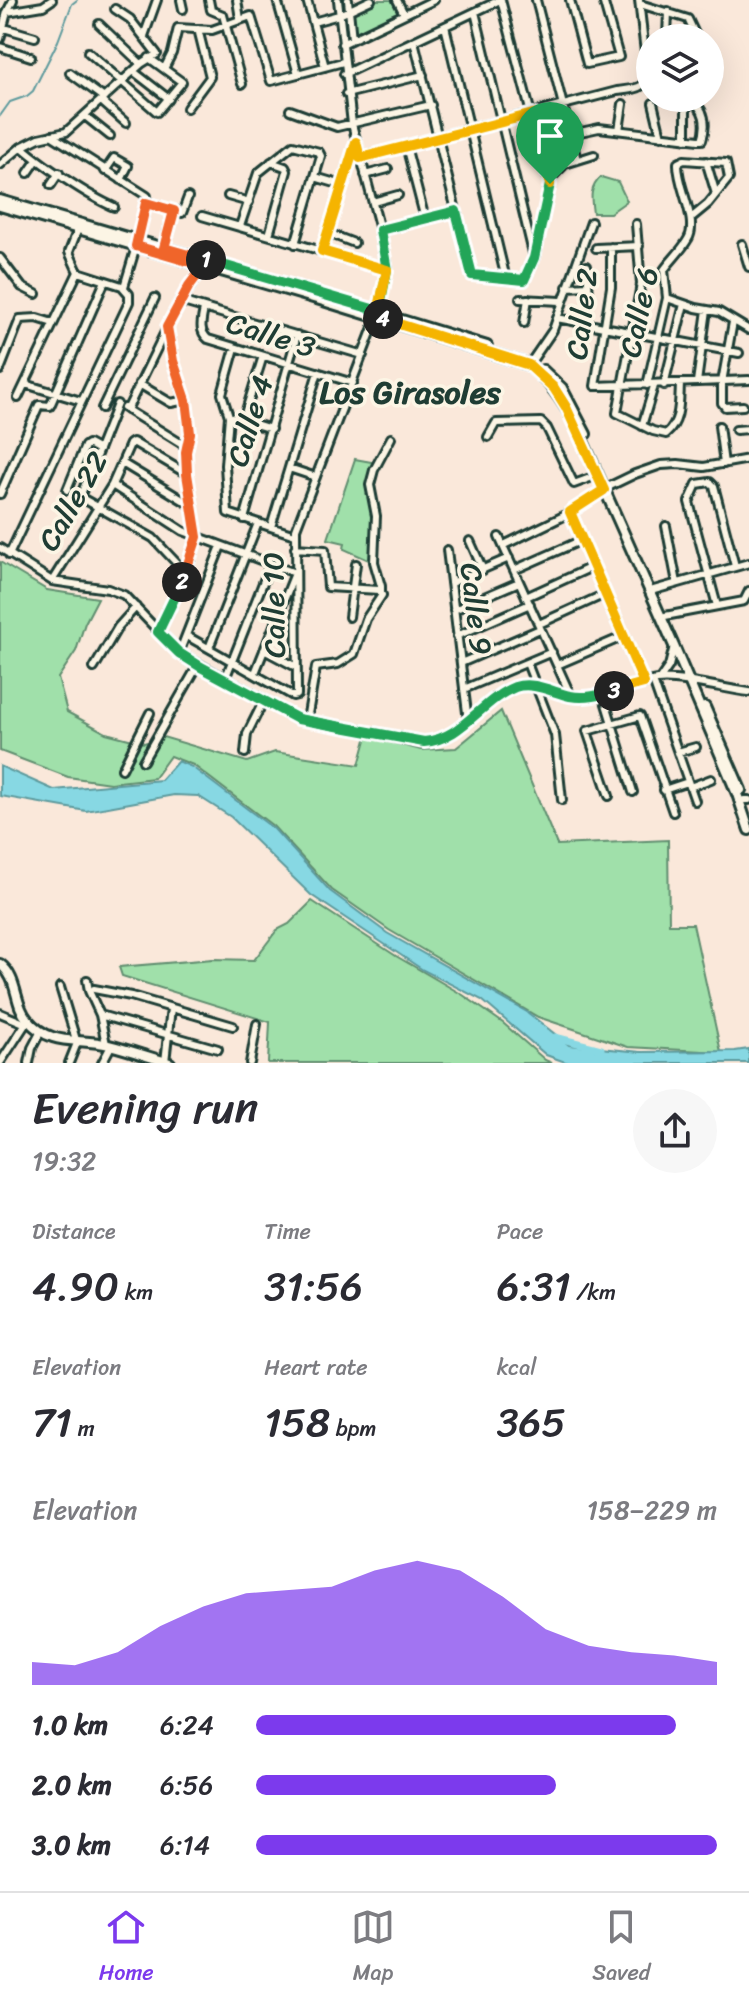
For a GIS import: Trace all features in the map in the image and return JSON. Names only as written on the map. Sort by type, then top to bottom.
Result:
[{"type":"main road","points":[[0,203],[78,229],[164,248],[530,362],[553,379],[572,405],[674,646],[747,800],[749,830]]},
{"type":"main road","points":[[0,203],[204,266],[378,314]]},
{"type":"main road","points":[[530,362],[554,388],[566,407],[606,488],[654,590],[748,818]]},
{"type":"main road","points":[[0,964],[12,976],[26,1022],[41,1031],[63,1041],[108,1045],[151,1060],[168,1062]]},
{"type":"street","points":[[0,39],[13,0]]},
{"type":"street","points":[[7,12],[43,6],[52,0]]},
{"type":"street","points":[[144,36],[157,0]]},
{"type":"street","points":[[181,0],[183,9]]},
{"type":"street","points":[[209,0],[211,9],[223,15],[242,84]]},
{"type":"street","points":[[237,0],[240,19]]},
{"type":"street","points":[[277,0],[298,74]]},
{"type":"street","points":[[307,0],[325,67]]},
{"type":"street","points":[[295,535],[378,314],[387,270],[346,94],[338,0]]},
{"type":"street","points":[[348,0],[352,39]]},
{"type":"street","points":[[313,22],[339,15],[371,0]]},
{"type":"street","points":[[397,0],[404,14]]},
{"type":"street","points":[[342,44],[434,0]]},
{"type":"street","points":[[344,74],[500,0],[550,184]]},
{"type":"street","points":[[536,0],[577,160]]},
{"type":"street","points":[[570,0],[587,64],[619,57],[603,0]]},
{"type":"street","points":[[642,24],[639,2],[688,19],[690,24]]},
{"type":"street","points":[[0,165],[22,147],[66,132],[141,64],[157,54],[130,19],[115,9]]},
{"type":"street","points":[[668,11],[668,24]]},
{"type":"street","points":[[475,12],[534,258]]},
{"type":"street","points":[[164,69],[172,53],[178,28],[212,30],[252,16],[271,81],[343,62]]},
{"type":"street","points":[[99,24],[141,64]]},
{"type":"street","points":[[445,26],[506,279]]},
{"type":"street","points":[[4,28],[35,37]]},
{"type":"street","points":[[187,108],[210,77],[198,29]]},
{"type":"street","points":[[414,41],[472,275],[524,280],[534,258],[551,178],[565,164],[594,155]]},
{"type":"street","points":[[0,47],[31,57]]},
{"type":"street","points":[[88,52],[157,112],[182,82],[149,58]]},
{"type":"street","points":[[133,71],[169,99]]},
{"type":"street","points":[[70,73],[126,123]]},
{"type":"street","points":[[346,94],[423,75]]},
{"type":"street","points":[[360,158],[636,89]]},
{"type":"street","points":[[571,134],[599,128],[686,139],[702,140],[703,113],[696,103],[689,101],[686,104],[686,139]]},
{"type":"street","points":[[619,130],[623,104]]},
{"type":"street","points":[[290,110],[332,126],[431,105]]},
{"type":"street","points":[[655,112],[661,136]]},
{"type":"street","points":[[85,116],[110,136]]},
{"type":"street","points":[[51,135],[147,196],[124,287]]},
{"type":"street","points":[[322,251],[356,142]]},
{"type":"street","points":[[240,226],[258,173],[293,145],[320,154],[295,244]]},
{"type":"street","points":[[406,146],[425,219]]},
{"type":"street","points":[[22,147],[37,160],[114,207]]},
{"type":"street","points":[[105,171],[114,158],[128,166],[121,180]]},
{"type":"street","points":[[28,173],[37,160]]},
{"type":"street","points":[[679,161],[706,161],[726,163],[730,177],[691,218],[680,187],[679,161]]},
{"type":"street","points":[[706,161],[716,194]]},
{"type":"street","points":[[269,235],[286,169],[271,162]]},
{"type":"street","points":[[365,175],[388,169]]},
{"type":"street","points":[[51,185],[59,173]]},
{"type":"street","points":[[315,177],[342,185]]},
{"type":"street","points":[[373,202],[398,195]]},
{"type":"street","points":[[228,196],[249,202]]},
{"type":"street","points":[[146,203],[183,212],[188,197]]},
{"type":"street","points":[[164,248],[174,211]]},
{"type":"street","points":[[380,230],[456,211]]},
{"type":"street","points":[[202,216],[387,270]]},
{"type":"street","name":"Calle 6","points":[[642,426],[667,298],[664,270],[689,238],[691,218]]},
{"type":"street","points":[[530,362],[553,330],[591,222]]},
{"type":"street","points":[[636,224],[641,284],[617,413],[666,434],[677,419],[680,384]]},
{"type":"street","points":[[9,555],[129,302],[129,294],[124,287],[78,272],[69,252],[78,229]]},
{"type":"street","points":[[328,233],[354,243]]},
{"type":"street","points":[[742,244],[749,267]]},
{"type":"street","points":[[596,248],[639,246]]},
{"type":"street","name":"Calle 2","points":[[611,247],[611,287],[595,386],[621,386]]},
{"type":"street","points":[[0,258],[22,287],[36,294]]},
{"type":"street","points":[[127,410],[180,301],[204,266]]},
{"type":"street","points":[[587,266],[589,296]]},
{"type":"street","points":[[18,398],[78,272]]},
{"type":"street","points":[[0,494],[39,405],[50,406],[105,281]]},
{"type":"street","points":[[567,287],[588,286]]},
{"type":"street","points":[[102,408],[155,298]]},
{"type":"street","points":[[667,298],[719,312],[749,330]]},
{"type":"street","points":[[524,323],[524,299],[561,301]]},
{"type":"street","points":[[180,301],[363,355]]},
{"type":"street","points":[[664,385],[684,304]]},
{"type":"street","name":"Calle 3","points":[[204,309],[201,325],[204,336],[353,383]]},
{"type":"street","points":[[697,382],[707,310]]},
{"type":"street","points":[[0,370],[20,319],[37,318],[53,323]]},
{"type":"street","points":[[557,318],[739,353]]},
{"type":"street","points":[[733,322],[722,382],[723,406],[743,406]]},
{"type":"street","points":[[158,632],[186,573],[197,537],[187,474],[190,433],[186,400],[173,361],[167,327]]},
{"type":"street","name":"Calle 4","points":[[244,519],[297,335]]},
{"type":"street","points":[[235,348],[222,394],[229,416],[271,429]]},
{"type":"street","points":[[243,420],[263,356]]},
{"type":"street","points":[[271,527],[318,372]]},
{"type":"street","points":[[621,386],[749,380]]},
{"type":"street","points":[[25,384],[81,401]]},
{"type":"street","points":[[139,384],[171,403],[186,400]]},
{"type":"street","points":[[108,397],[187,447]]},
{"type":"street","points":[[117,404],[80,497],[153,538],[186,573]]},
{"type":"street","name":"Calle 10","points":[[229,416],[225,465],[228,513],[295,535],[294,696]]},
{"type":"street","points":[[488,437],[496,423],[541,422],[547,428],[574,484],[598,475]]},
{"type":"street","points":[[719,426],[724,464]]},
{"type":"street","points":[[736,430],[749,429]]},
{"type":"street","points":[[307,720],[316,667],[338,664],[354,654],[366,619],[382,597],[374,562],[376,516],[370,485],[374,470],[391,438]]},
{"type":"street","name":"Calle 22","points":[[52,581],[112,485],[131,442],[187,474]]},
{"type":"street","points":[[67,490],[85,446],[88,444],[99,450]]},
{"type":"street","points":[[504,545],[570,512],[606,488],[661,465],[704,467],[749,459]]},
{"type":"street","points":[[122,463],[192,505]]},
{"type":"street","points":[[289,468],[316,477]]},
{"type":"street","points":[[717,606],[689,502],[697,484],[710,482],[714,486],[735,566]]},
{"type":"street","points":[[112,485],[183,531],[295,573],[255,673]]},
{"type":"street","points":[[570,512],[644,683]]},
{"type":"street","points":[[209,648],[258,523]]},
{"type":"street","points":[[666,526],[677,583]]},
{"type":"street","points":[[499,537],[571,696]]},
{"type":"street","points":[[514,570],[582,540]]},
{"type":"street","points":[[470,541],[483,570]]},
{"type":"street","points":[[179,653],[221,546]]},
{"type":"street","points":[[0,548],[52,581],[114,590],[124,595],[179,653],[307,720],[424,742],[440,741],[505,692],[527,684],[571,696],[603,694],[656,680],[749,692]]},
{"type":"street","points":[[295,548],[324,549],[328,587],[381,592]]},
{"type":"street","name":"Calle 9","points":[[447,550],[468,721]]},
{"type":"street","points":[[451,583],[509,558]]},
{"type":"street","points":[[654,590],[748,563]]},
{"type":"street","points":[[349,617],[356,564]]},
{"type":"street","points":[[225,679],[270,565]]},
{"type":"street","points":[[457,636],[594,566]]},
{"type":"street","points":[[454,610],[519,582]]},
{"type":"street","points":[[665,616],[744,601],[749,591]]},
{"type":"street","points":[[461,663],[605,594]]},
{"type":"street","points":[[94,668],[118,627],[136,607]]},
{"type":"street","points":[[187,636],[294,696],[285,711]]},
{"type":"street","points":[[557,665],[622,637]]},
{"type":"street","points":[[656,680],[669,666],[674,646]]},
{"type":"street","points":[[264,650],[296,667]]},
{"type":"street","points":[[464,689],[552,652]]},
{"type":"street","points":[[527,663],[555,735],[562,800]]},
{"type":"street","points":[[143,761],[198,665]]},
{"type":"street","points":[[656,680],[695,801]]},
{"type":"street","points":[[603,694],[633,792]]},
{"type":"street","points":[[245,753],[247,734],[264,700]]},
{"type":"street","points":[[122,769],[150,713]]},
{"type":"street","points":[[609,796],[587,732],[641,717],[673,812]]},
{"type":"street","points":[[144,726],[158,733]]},
{"type":"street","points":[[678,752],[696,747]]},
{"type":"street","points":[[664,790],[711,779]]},
{"type":"street","points":[[87,980],[108,1045],[102,1063]]},
{"type":"street","points":[[60,987],[77,1043],[69,1063]]},
{"type":"street","points":[[94,989],[111,991],[233,1026]]},
{"type":"street","points":[[168,1062],[171,1008]]},
{"type":"street","points":[[0,1013],[26,1022],[0,1063]]},
{"type":"street","points":[[100,1015],[218,1049]]},
{"type":"street","points":[[250,1063],[257,1024]]},
{"type":"street","points":[[29,1063],[32,1048],[41,1031]]},
{"type":"street","points":[[130,1063],[135,1054]]},
{"type":"green space","points":[[376,0],[395,0],[400,12],[355,34],[352,11]]},
{"type":"green space","points":[[601,177],[618,182],[627,201],[610,213],[593,213],[593,189]]},
{"type":"green space","points":[[355,459],[377,463],[369,485],[374,504],[373,562],[344,549],[345,543],[328,539]]},
{"type":"green space","points":[[0,562],[47,590],[98,598],[85,623],[76,651],[58,678],[67,712],[106,733],[144,743],[163,737],[247,762],[275,752],[359,765],[367,736],[421,750],[456,748],[501,711],[557,845],[668,840],[669,924],[693,924],[721,1052],[628,1047],[538,1017],[389,930],[332,890],[273,826],[193,765],[170,756],[154,778],[110,783],[68,777],[0,751]]},
{"type":"green space","points":[[312,901],[463,995],[552,1063],[268,1063],[270,1022],[122,976],[119,967],[213,959],[254,960],[277,930],[289,924]]},
{"type":"water","points":[[178,761],[192,767],[274,829],[330,891],[387,933],[527,1012],[569,1045],[641,1052],[749,1049],[749,1063],[568,1063],[546,1055],[482,1000],[423,970],[311,895],[231,817],[198,796],[174,795],[86,811],[0,796],[0,766],[54,790],[161,780]]},
{"type":"waterway","points":[[0,116],[10,102],[33,91],[72,4],[77,0]]},
{"type":"waterway","points":[[555,1037],[601,1049]]},
{"type":"district","name":"Los Girasoles","points":[[410,392]]},
{"type":"route","points":[[550,184],[533,114],[360,158],[356,142],[322,251],[387,270],[379,311],[377,317],[529,365],[554,388],[575,423],[604,490],[570,512],[644,683],[578,697],[527,684],[505,692],[453,734],[440,741],[424,742],[298,719],[179,653],[158,632],[186,573],[197,537],[187,474],[186,452],[190,433],[186,400],[173,361],[167,327],[189,286],[204,266],[136,246],[146,203],[174,211],[164,248],[379,311],[387,270],[380,230],[456,211],[472,275],[522,281],[526,279],[534,258],[550,184]]}]
